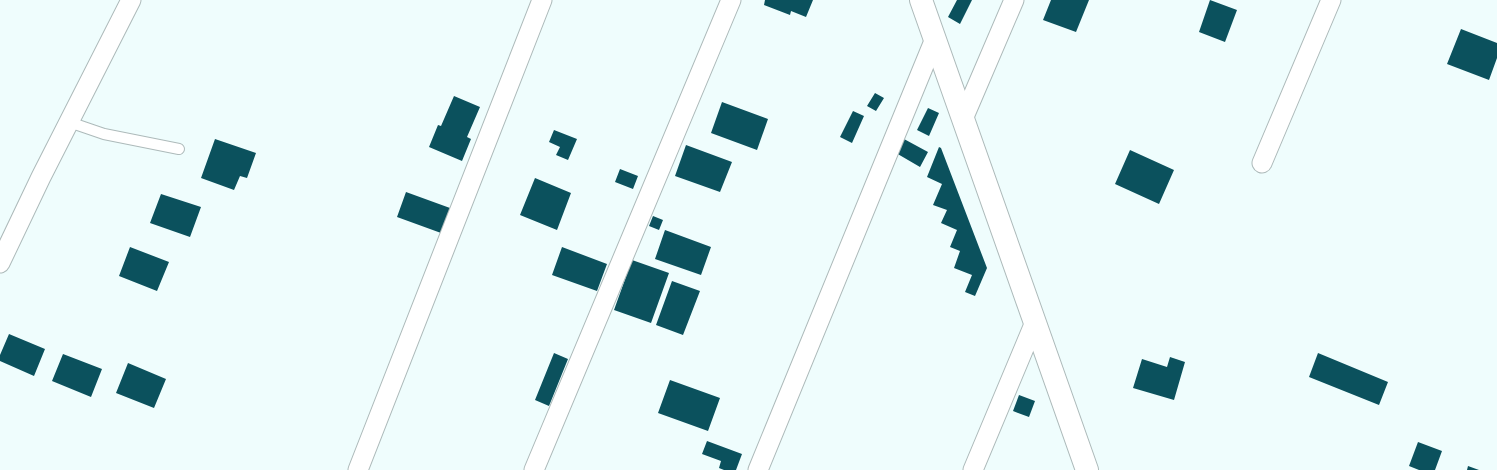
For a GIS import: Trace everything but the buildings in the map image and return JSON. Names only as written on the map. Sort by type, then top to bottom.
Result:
[{"type":"street","points":[[0,263],[41,177],[131,0]]},
{"type":"street","points":[[358,470],[542,0]]},
{"type":"street","points":[[534,470],[731,0]]},
{"type":"street","points":[[921,0],[934,41],[1087,470]]},
{"type":"street","points":[[963,119],[1014,0]]},
{"type":"street","points":[[1262,163],[1331,0]]},
{"type":"street","points":[[758,470],[934,41]]},
{"type":"street","points":[[973,470],[1035,322]]},
{"type":"lane","points":[[69,122],[104,134],[179,149]]}]
